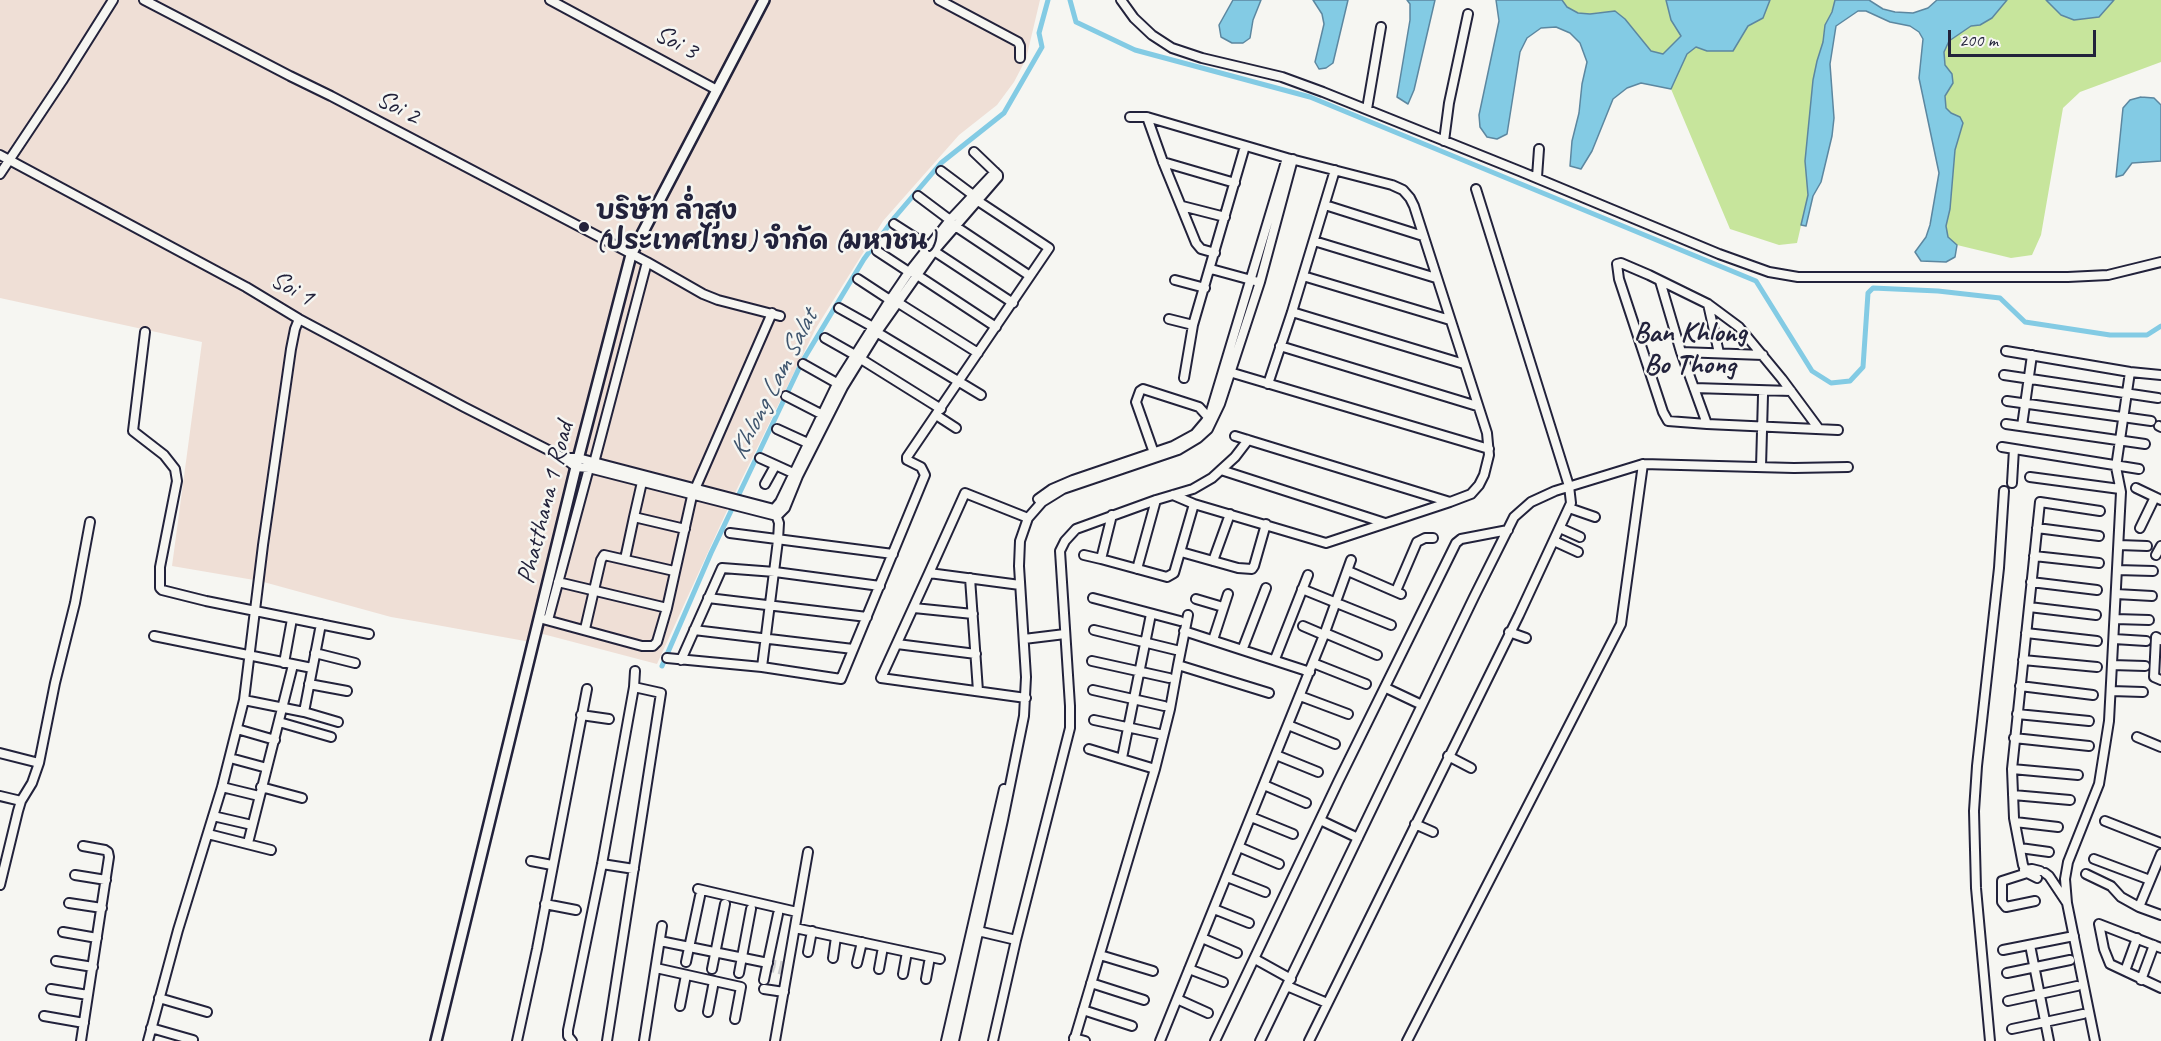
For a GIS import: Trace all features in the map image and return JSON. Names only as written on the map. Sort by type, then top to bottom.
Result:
[{"type":"main road","name":"Phatthana 1 Road","points":[[436,1041],[543,619],[577,462],[631,255],[764,0]]},
{"type":"street","points":[[0,174],[113,0]]},
{"type":"street","name":"Soi 2","points":[[144,0],[331,96],[685,284],[718,300],[776,315],[693,492]]},
{"type":"street","name":"Soi 3","points":[[550,0],[717,90]]},
{"type":"street","points":[[939,0],[1018,42],[1020,58]]},
{"type":"street","points":[[1121,0],[1134,18],[1152,35],[1172,48],[1202,58],[1295,81],[1536,177],[1719,254],[1781,275],[1854,278],[2068,277],[2108,275],[2161,262]]},
{"type":"street","points":[[1444,141],[1449,103],[1468,14]]},
{"type":"street","points":[[1367,109],[1381,27]]},
{"type":"street","points":[[1130,117],[1147,117],[1403,190],[1410,198],[1423,236],[1487,433],[1489,449],[1484,475],[1471,494],[1326,543],[1194,504],[1173,495]]},
{"type":"street","points":[[1147,117],[1162,162],[1197,246],[1215,253]]},
{"type":"street","points":[[1184,378],[1193,325],[1245,146]]},
{"type":"street","points":[[1536,177],[1539,149]]},
{"type":"street","points":[[592,465],[775,514],[785,508],[821,414],[911,274],[995,172],[974,152]]},
{"type":"street","name":"Soi 1","points":[[0,155],[464,407],[564,458],[592,465]]},
{"type":"street","points":[[1124,466],[1178,450],[1203,434],[1212,422],[1220,404],[1290,158]]},
{"type":"street","points":[[1162,162],[1235,183]]},
{"type":"street","points":[[1268,384],[1335,170]]},
{"type":"street","points":[[667,658],[841,679],[925,475],[921,467],[907,460],[907,457],[1048,251],[1047,245],[975,198],[941,171]]},
{"type":"street","points":[[1309,1041],[1554,541],[1572,499],[1476,189]]},
{"type":"street","points":[[918,196],[1031,275]]},
{"type":"street","points":[[1325,205],[1423,236]]},
{"type":"street","points":[[1182,206],[1225,217]]},
{"type":"street","points":[[894,224],[1014,302]]},
{"type":"street","points":[[1314,241],[1436,278]]},
{"type":"street","points":[[877,251],[995,328]]},
{"type":"street","points":[[647,262],[558,582],[543,619],[642,646],[653,646],[657,642],[667,608],[693,492]]},
{"type":"street","points":[[1819,429],[1739,327],[1708,304],[1644,272],[1621,263],[1617,264],[1619,279],[1665,419],[1707,424],[1839,430]]},
{"type":"street","points":[[1211,269],[1256,281]]},
{"type":"street","points":[[1303,276],[1450,320]]},
{"type":"street","points":[[858,279],[977,354]]},
{"type":"street","points":[[1175,280],[1204,288]]},
{"type":"street","points":[[1660,281],[1681,352],[1707,424]]},
{"type":"street","points":[[1708,304],[1719,353]]},
{"type":"street","points":[[839,308],[981,395]]},
{"type":"street","points":[[1292,312],[1464,364]]},
{"type":"street","points":[[148,1041],[222,787],[244,700],[291,349],[299,319]]},
{"type":"street","points":[[1169,319],[1193,325]]},
{"type":"street","points":[[146,332],[133,431],[165,455],[175,468],[177,481],[160,567],[160,588],[206,601],[369,634]]},
{"type":"street","points":[[825,338],[858,357],[939,412],[956,428]]},
{"type":"street","points":[[1280,346],[1477,406]]},
{"type":"street","points":[[2006,351],[2161,375]]},
{"type":"street","points":[[1681,352],[1763,355]]},
{"type":"street","points":[[2022,426],[2032,355]]},
{"type":"street","points":[[803,364],[840,386]]},
{"type":"street","points":[[1229,372],[1489,449]]},
{"type":"street","points":[[946,1041],[983,894],[1026,698],[1026,639],[1020,585],[1020,541],[1026,518],[1042,502],[1063,489],[1173,446],[1195,434],[1208,417],[1229,372]]},
{"type":"street","points":[[2095,1041],[2067,903],[2065,879],[2068,862],[2099,784],[2109,721],[2120,489],[2116,464],[2130,372]]},
{"type":"street","points":[[2004,375],[2158,398]]},
{"type":"street","points":[[762,668],[778,540],[779,524],[775,514],[793,473],[840,386]]},
{"type":"street","points":[[1694,388],[1791,391]]},
{"type":"street","points":[[1154,453],[1136,402],[1143,389],[1199,407],[1208,417]]},
{"type":"street","points":[[1761,467],[1763,395]]},
{"type":"street","points":[[786,396],[821,414]]},
{"type":"street","points":[[2007,401],[2151,421]]},
{"type":"street","points":[[2006,424],[2145,444]]},
{"type":"street","points":[[777,429],[810,445]]},
{"type":"street","points":[[1235,436],[1450,502]]},
{"type":"street","points":[[993,1041],[1070,728],[1060,551],[1065,541],[1076,529],[1193,489],[1221,470],[1248,440]]},
{"type":"street","points":[[2002,447],[2139,469]]},
{"type":"street","points":[[2012,483],[2014,449]]},
{"type":"street","points":[[760,458],[793,473]]},
{"type":"street","points":[[1407,1041],[1621,624],[1643,464]]},
{"type":"street","points":[[1260,1041],[1514,517],[1531,502],[1569,486],[1643,464],[1848,467]]},
{"type":"street","points":[[592,465],[642,482],[693,492]]},
{"type":"street","points":[[765,484],[775,466]]},
{"type":"street","points":[[1221,470],[1386,523]]},
{"type":"street","points":[[2030,477],[2120,489]]},
{"type":"street","points":[[625,558],[642,482]]},
{"type":"street","points":[[2136,488],[2159,499],[2140,528]]},
{"type":"street","points":[[1990,1041],[1976,888],[1974,811],[1999,568],[2004,491]]},
{"type":"street","points":[[1026,518],[965,493],[881,679],[1026,698]]},
{"type":"street","points":[[1137,569],[1156,500]]},
{"type":"street","points":[[2026,872],[2015,822],[2012,769],[2040,502],[2100,511]]},
{"type":"street","points":[[1084,555],[1170,577],[1174,573],[1181,552],[1194,504]]},
{"type":"street","points":[[1569,508],[1595,517]]},
{"type":"street","points":[[1213,561],[1230,514]]},
{"type":"street","points":[[1101,559],[1112,515]]},
{"type":"street","points":[[634,517],[685,529]]},
{"type":"street","points":[[0,883],[21,801],[32,783],[39,763],[64,642],[75,603],[90,522]]},
{"type":"street","points":[[1181,552],[1238,568],[1252,569],[1266,524]]},
{"type":"street","points":[[1560,528],[1580,537]]},
{"type":"street","points":[[2037,528],[2100,536]]},
{"type":"street","points":[[1215,1041],[1320,820],[1458,541],[1508,530]]},
{"type":"street","points":[[730,533],[893,554]]},
{"type":"street","points":[[1348,571],[1399,592],[1417,542],[1425,538],[1433,538]]},
{"type":"street","points":[[1554,541],[1578,552]]},
{"type":"street","points":[[2118,545],[2147,546]]},
{"type":"street","points":[[2157,555],[2161,546]]},
{"type":"street","points":[[585,629],[604,555],[674,571]]},
{"type":"street","points":[[2034,556],[2099,562]]},
{"type":"street","points":[[1160,1041],[1310,672],[1351,560]]},
{"type":"street","points":[[681,660],[722,568],[775,572],[880,586]]},
{"type":"street","points":[[2117,570],[2153,572]]},
{"type":"street","points":[[929,573],[1020,585]]},
{"type":"street","points":[[1275,659],[1308,575]]},
{"type":"street","points":[[970,578],[978,691]]},
{"type":"street","points":[[558,582],[667,608]]},
{"type":"street","points":[[2031,582],[2097,590]]},
{"type":"street","points":[[1243,648],[1266,588]]},
{"type":"street","points":[[1302,589],[1391,625]]},
{"type":"street","points":[[1213,640],[1228,594]]},
{"type":"street","points":[[2116,594],[2152,596]]},
{"type":"street","points":[[708,598],[867,617]]},
{"type":"street","points":[[1093,598],[1180,621]]},
{"type":"street","points":[[1196,599],[1223,607]]},
{"type":"street","points":[[914,608],[973,614]]},
{"type":"street","points":[[2029,608],[2096,615]]},
{"type":"street","points":[[1122,758],[1151,614]]},
{"type":"street","points":[[1084,1041],[1074,1039],[1155,769],[1170,709],[1188,615]]},
{"type":"street","points":[[284,663],[292,619]]},
{"type":"street","points":[[2115,619],[2149,620]]},
{"type":"street","points":[[304,712],[321,624]]},
{"type":"street","points":[[1303,626],[1377,655]]},
{"type":"street","points":[[694,630],[853,649]]},
{"type":"street","points":[[1094,630],[1176,650]]},
{"type":"street","points":[[1184,631],[1243,648],[1310,672]]},
{"type":"street","points":[[1509,632],[1526,638]]},
{"type":"street","points":[[2026,633],[2097,641]]},
{"type":"street","points":[[1026,639],[1065,634]]},
{"type":"street","points":[[154,636],[312,668]]},
{"type":"street","points":[[2161,640],[2156,637],[2154,677],[2161,680]]},
{"type":"street","points":[[2114,639],[2146,641]]},
{"type":"street","points":[[897,644],[976,654]]},
{"type":"street","points":[[315,653],[355,663]]},
{"type":"street","points":[[2023,660],[2097,667]]},
{"type":"street","points":[[1092,661],[1169,678]]},
{"type":"street","points":[[1313,663],[1366,684]]},
{"type":"street","points":[[248,843],[261,787],[284,708],[293,665]]},
{"type":"street","points":[[1178,665],[1269,693]]},
{"type":"street","points":[[2112,665],[2145,666]]},
{"type":"street","points":[[572,1041],[568,1036],[568,1030],[602,864],[635,671]]},
{"type":"street","points":[[309,684],[347,691]]},
{"type":"street","points":[[607,1041],[661,693],[634,687]]},
{"type":"street","points":[[2020,687],[2093,695]]},
{"type":"street","points":[[517,1041],[587,688]]},
{"type":"street","points":[[1386,688],[1422,705]]},
{"type":"street","points":[[1093,690],[1164,706]]},
{"type":"street","points":[[2111,691],[2143,692]]},
{"type":"street","points":[[1300,696],[1348,714]]},
{"type":"street","points":[[244,700],[304,712],[338,722]]},
{"type":"street","points":[[2017,714],[2089,722]]},
{"type":"street","points":[[581,715],[609,719]]},
{"type":"street","points":[[1094,720],[1158,734]]},
{"type":"street","points":[[279,723],[331,737]]},
{"type":"street","points":[[1288,725],[1335,744]]},
{"type":"street","points":[[237,729],[275,740]]},
{"type":"street","points":[[2138,737],[2161,747]]},
{"type":"street","points":[[2014,738],[2089,746]]},
{"type":"street","points":[[1089,749],[1155,769]]},
{"type":"street","points":[[0,753],[39,763]]},
{"type":"street","points":[[1276,755],[1318,772]]},
{"type":"street","points":[[1448,756],[1471,768]]},
{"type":"street","points":[[230,758],[267,768]]},
{"type":"street","points":[[2012,769],[2078,775]]},
{"type":"street","points":[[1264,785],[1306,803]]},
{"type":"street","points":[[222,787],[259,796]]},
{"type":"street","points":[[261,787],[302,798]]},
{"type":"street","points":[[1004,789],[1004,802]]},
{"type":"street","points":[[2013,795],[2070,800]]},
{"type":"street","points":[[0,796],[21,801]]},
{"type":"street","points":[[213,816],[252,825]]},
{"type":"street","points":[[1251,817],[1293,834]]},
{"type":"street","points":[[1320,820],[1358,838]]},
{"type":"street","points":[[2105,821],[2161,843]]},
{"type":"street","points":[[2015,822],[2058,827]]},
{"type":"street","points":[[1415,824],[1433,832]]},
{"type":"street","points":[[208,834],[271,850]]},
{"type":"street","points":[[0,838],[11,840]]},
{"type":"street","points":[[81,1041],[106,880],[108,852],[82,846]]},
{"type":"street","points":[[1239,847],[1279,864]]},
{"type":"street","points":[[2020,848],[2049,852]]},
{"type":"street","points":[[775,1041],[808,852]]},
{"type":"street","points":[[2139,907],[2161,854]]},
{"type":"street","points":[[2094,859],[2150,880]]},
{"type":"street","points":[[531,861],[552,865]]},
{"type":"street","points":[[602,864],[634,869]]},
{"type":"street","points":[[2035,901],[2006,907],[2002,902],[2002,880],[2026,872],[2041,875],[2052,884],[2067,903]]},
{"type":"street","points":[[2086,874],[2111,886],[2121,897],[2139,907],[2161,915]]},
{"type":"street","points":[[75,875],[106,880]]},
{"type":"street","points":[[1227,877],[1265,892]]},
{"type":"street","points":[[686,962],[699,892],[797,912]]},
{"type":"street","points":[[954,1041],[961,988],[980,932],[983,894]]},
{"type":"street","points":[[69,903],[102,908]]},
{"type":"street","points":[[545,904],[576,910]]},
{"type":"street","points":[[712,969],[725,904]]},
{"type":"street","points":[[738,974],[751,909]]},
{"type":"street","points":[[1214,909],[1249,923]]},
{"type":"street","points":[[778,914],[764,984],[784,992]]},
{"type":"street","points":[[2141,980],[2158,947],[2099,924],[2110,964],[2141,980],[2160,985]]},
{"type":"street","points":[[644,1041],[662,926]]},
{"type":"street","points":[[795,928],[939,959]]},
{"type":"street","points":[[808,952],[812,931]]},
{"type":"street","points":[[63,932],[97,938]]},
{"type":"street","points":[[980,932],[1016,940]]},
{"type":"street","points":[[2003,950],[2074,936]]},
{"type":"street","points":[[833,958],[836,937]]},
{"type":"street","points":[[1202,938],[1237,953]]},
{"type":"street","points":[[2125,971],[2137,938]]},
{"type":"street","points":[[660,941],[767,965]]},
{"type":"street","points":[[857,963],[862,942]]},
{"type":"street","points":[[2030,945],[2049,1041]]},
{"type":"street","points":[[879,969],[883,947]]},
{"type":"street","points":[[903,974],[907,952]]},
{"type":"street","points":[[1100,955],[1153,971]]},
{"type":"street","points":[[926,980],[930,957]]},
{"type":"street","points":[[1255,959],[1289,982],[1327,1003]]},
{"type":"street","points":[[2007,973],[2070,960]]},
{"type":"street","points":[[56,961],[93,967]]},
{"type":"street","points":[[656,968],[741,987],[735,1018]]},
{"type":"street","points":[[1189,969],[1222,982]]},
{"type":"street","points":[[680,1006],[686,975]]},
{"type":"street","points":[[708,1011],[714,981]]},
{"type":"street","points":[[1091,983],[1144,1000]]},
{"type":"street","points":[[2008,1000],[2077,986]]},
{"type":"street","points":[[51,989],[88,995]]},
{"type":"street","points":[[159,998],[207,1012]]},
{"type":"street","points":[[1177,999],[1208,1013]]},
{"type":"street","points":[[1083,1010],[1132,1026]]},
{"type":"street","points":[[2012,1029],[2083,1014]]},
{"type":"street","points":[[44,1016],[84,1023]]},
{"type":"street","points":[[151,1028],[193,1040]]},
{"type":"shaded area","points":[[0,0],[1040,0],[1026,59],[1014,82],[997,105],[959,135],[883,221],[816,328],[735,493],[657,664],[539,633],[536,643],[391,617],[260,581],[172,566],[202,342],[0,298]]},
{"type":"green space","points":[[1562,0],[1666,0],[1671,20],[1682,36],[1663,54],[1651,51],[1625,19],[1602,12],[1578,13],[1567,7]]},
{"type":"green space","points":[[1770,0],[1835,0],[1825,25],[1813,80],[1805,161],[1808,195],[1797,243],[1779,245],[1730,229],[1671,89],[1687,54],[1696,46],[1707,51],[1733,51],[1748,26],[1763,18]]},
{"type":"green space","points":[[2007,0],[2046,0],[2061,15],[2074,20],[2099,17],[2114,0],[2161,0],[2161,62],[2080,92],[2063,108],[2041,235],[2032,255],[2011,258],[1957,245],[1948,237],[1946,226],[1950,209],[1955,150],[1963,123],[1960,117],[1946,108],[1945,96],[1953,83],[1952,74],[1945,65],[1944,52],[1949,41],[1971,26],[1980,25],[1992,18]]},
{"type":"water","points":[[1233,0],[1261,0],[1253,20],[1250,38],[1243,43],[1232,43],[1221,37],[1219,25]]},
{"type":"water","points":[[1313,0],[1348,0],[1333,63],[1326,68],[1319,69],[1315,62],[1324,24],[1322,14]]},
{"type":"water","points":[[1407,0],[1435,0],[1414,90],[1408,104],[1397,97],[1410,20],[1410,4]]},
{"type":"water","points":[[1496,0],[1562,0],[1567,7],[1578,13],[1615,11],[1625,19],[1651,51],[1663,54],[1681,36],[1671,20],[1666,0],[1770,0],[1763,18],[1748,26],[1733,51],[1707,51],[1696,47],[1687,54],[1671,89],[1641,83],[1627,88],[1613,99],[1592,151],[1581,169],[1570,166],[1572,141],[1587,62],[1580,43],[1570,33],[1556,27],[1541,28],[1527,38],[1520,52],[1507,134],[1497,139],[1487,137],[1480,127],[1479,115],[1499,21]]},
{"type":"water","points":[[1835,0],[1869,0],[1883,9],[1913,13],[1928,8],[1937,0],[2007,0],[1992,18],[1980,25],[1971,26],[1949,41],[1944,52],[1945,65],[1952,74],[1953,83],[1945,96],[1946,108],[1960,117],[1963,123],[1955,150],[1950,209],[1946,226],[1948,237],[1957,245],[1955,257],[1946,262],[1921,261],[1915,252],[1926,237],[1930,225],[1939,173],[1919,78],[1923,39],[1919,32],[1910,26],[1890,22],[1866,11],[1858,11],[1836,26],[1830,64],[1834,118],[1832,136],[1821,182],[1813,196],[1806,226],[1801,225],[1808,195],[1805,161],[1813,80],[1825,25]]},
{"type":"water","points":[[2046,0],[2114,0],[2099,17],[2074,20],[2061,15]]},
{"type":"water","points":[[2141,97],[2154,98],[2161,105],[2161,161],[2132,163],[2123,175],[2116,177],[2123,108],[2130,100]]},
{"type":"waterway","name":"Khlong Lam Salat","points":[[662,666],[711,553],[802,362],[864,259],[895,217],[941,163],[1004,113],[1042,47],[1039,33],[1048,0]]},
{"type":"waterway","points":[[1070,0],[1076,22],[1135,50],[1310,97],[1756,281],[1812,371],[1831,383],[1850,381],[1863,367],[1868,293],[1873,288],[1938,291],[2000,298],[2025,322],[2110,335],[2147,335],[2161,326]]},
{"type":"tunnel","points":[[768,963],[788,966]]},
{"type":"tunnel","points":[[767,967],[787,972]]},
{"type":"place","name":"บริษัท ล่ำสูง (ประเทศไทย) จำกัด (มหาชน)","points":[[584,227]]},
{"type":"district","name":"Ban Khlong Bo Thong","points":[[1690,350]]}]
